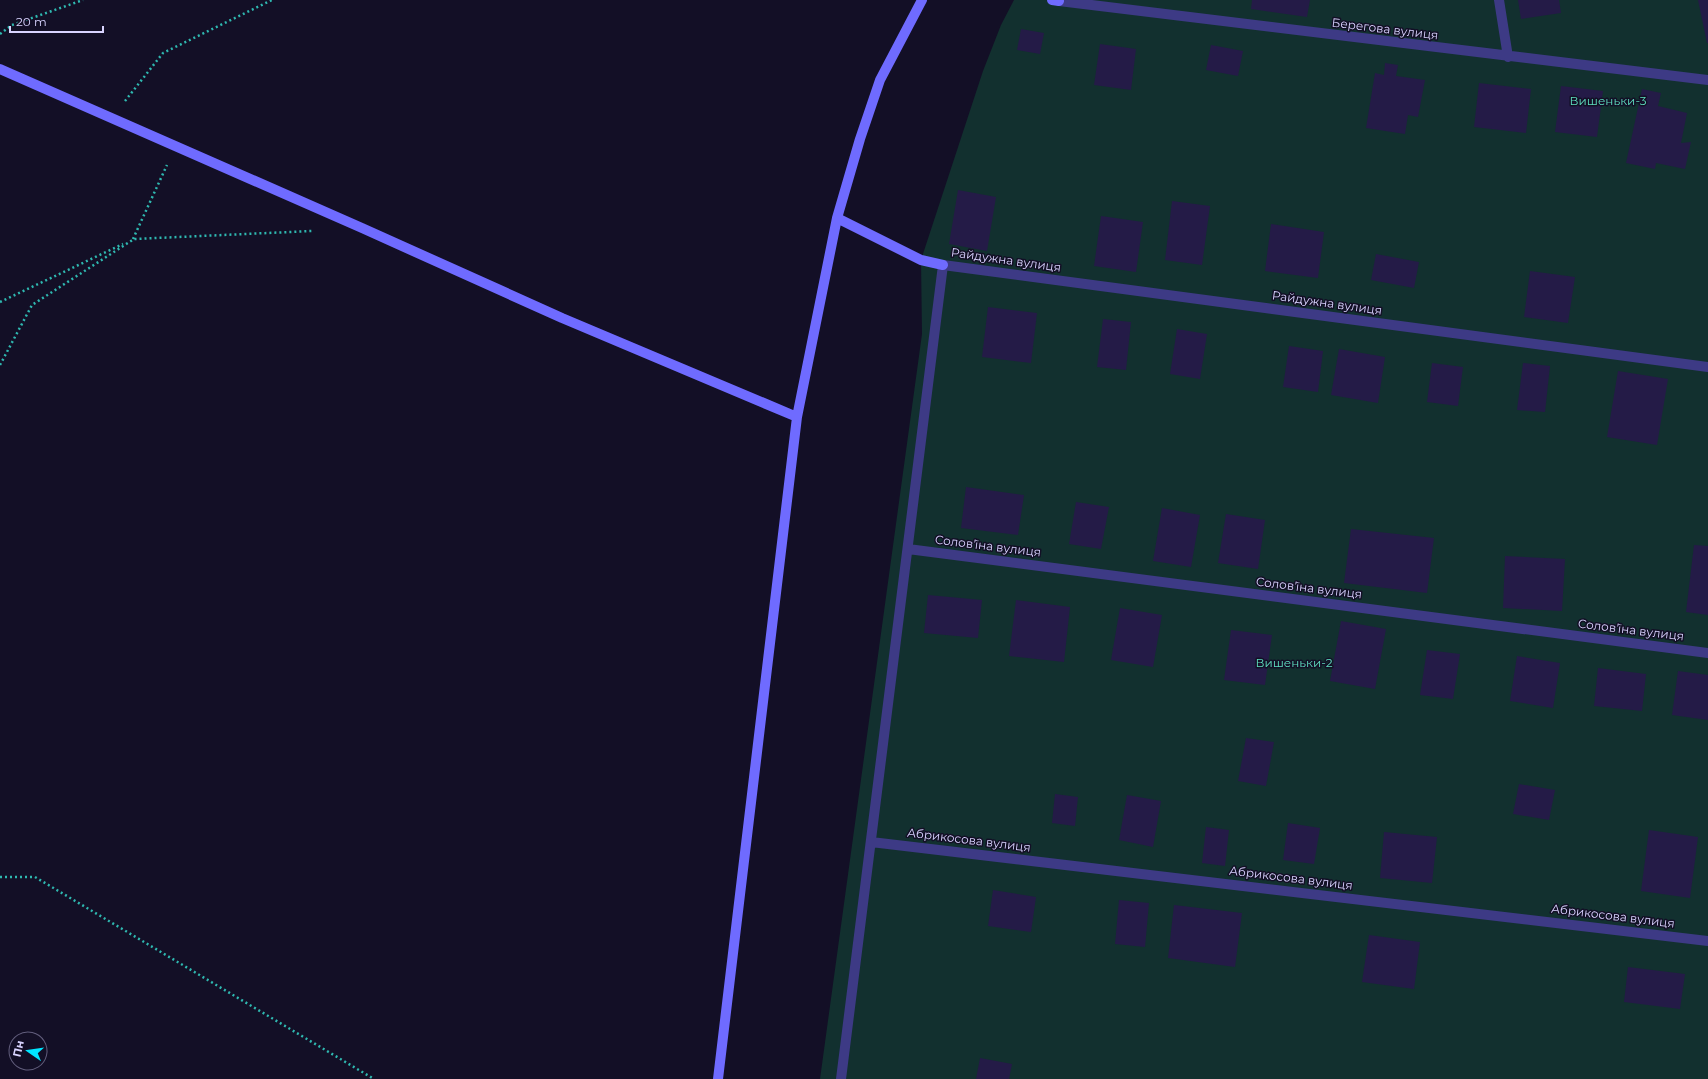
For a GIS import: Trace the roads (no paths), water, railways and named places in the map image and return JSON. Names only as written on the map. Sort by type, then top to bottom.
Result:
[{"type":"street","points":[[718,1079],[797,418],[836,218],[880,80],[922,0]]},
{"type":"street","name":"Берегова вулиця","points":[[1057,0],[1508,57],[1708,80]]},
{"type":"street","points":[[1498,0],[1508,57]]},
{"type":"street","points":[[0,69],[362,228],[562,318],[797,418]]},
{"type":"street","points":[[836,218],[921,260],[943,265],[841,1079]]},
{"type":"street","name":"Райдужна вулиця","points":[[943,265],[1708,367]]},
{"type":"street","name":"Соловʼїна вулиця","points":[[908,549],[1708,653]]},
{"type":"street","name":"Абрикосова вулиця","points":[[871,842],[1708,941]]},
{"type":"park label","name":"Вишеньки-3","points":[[1608,101]]},
{"type":"park label","name":"Вишеньки-2","points":[[1294,663]]}]
